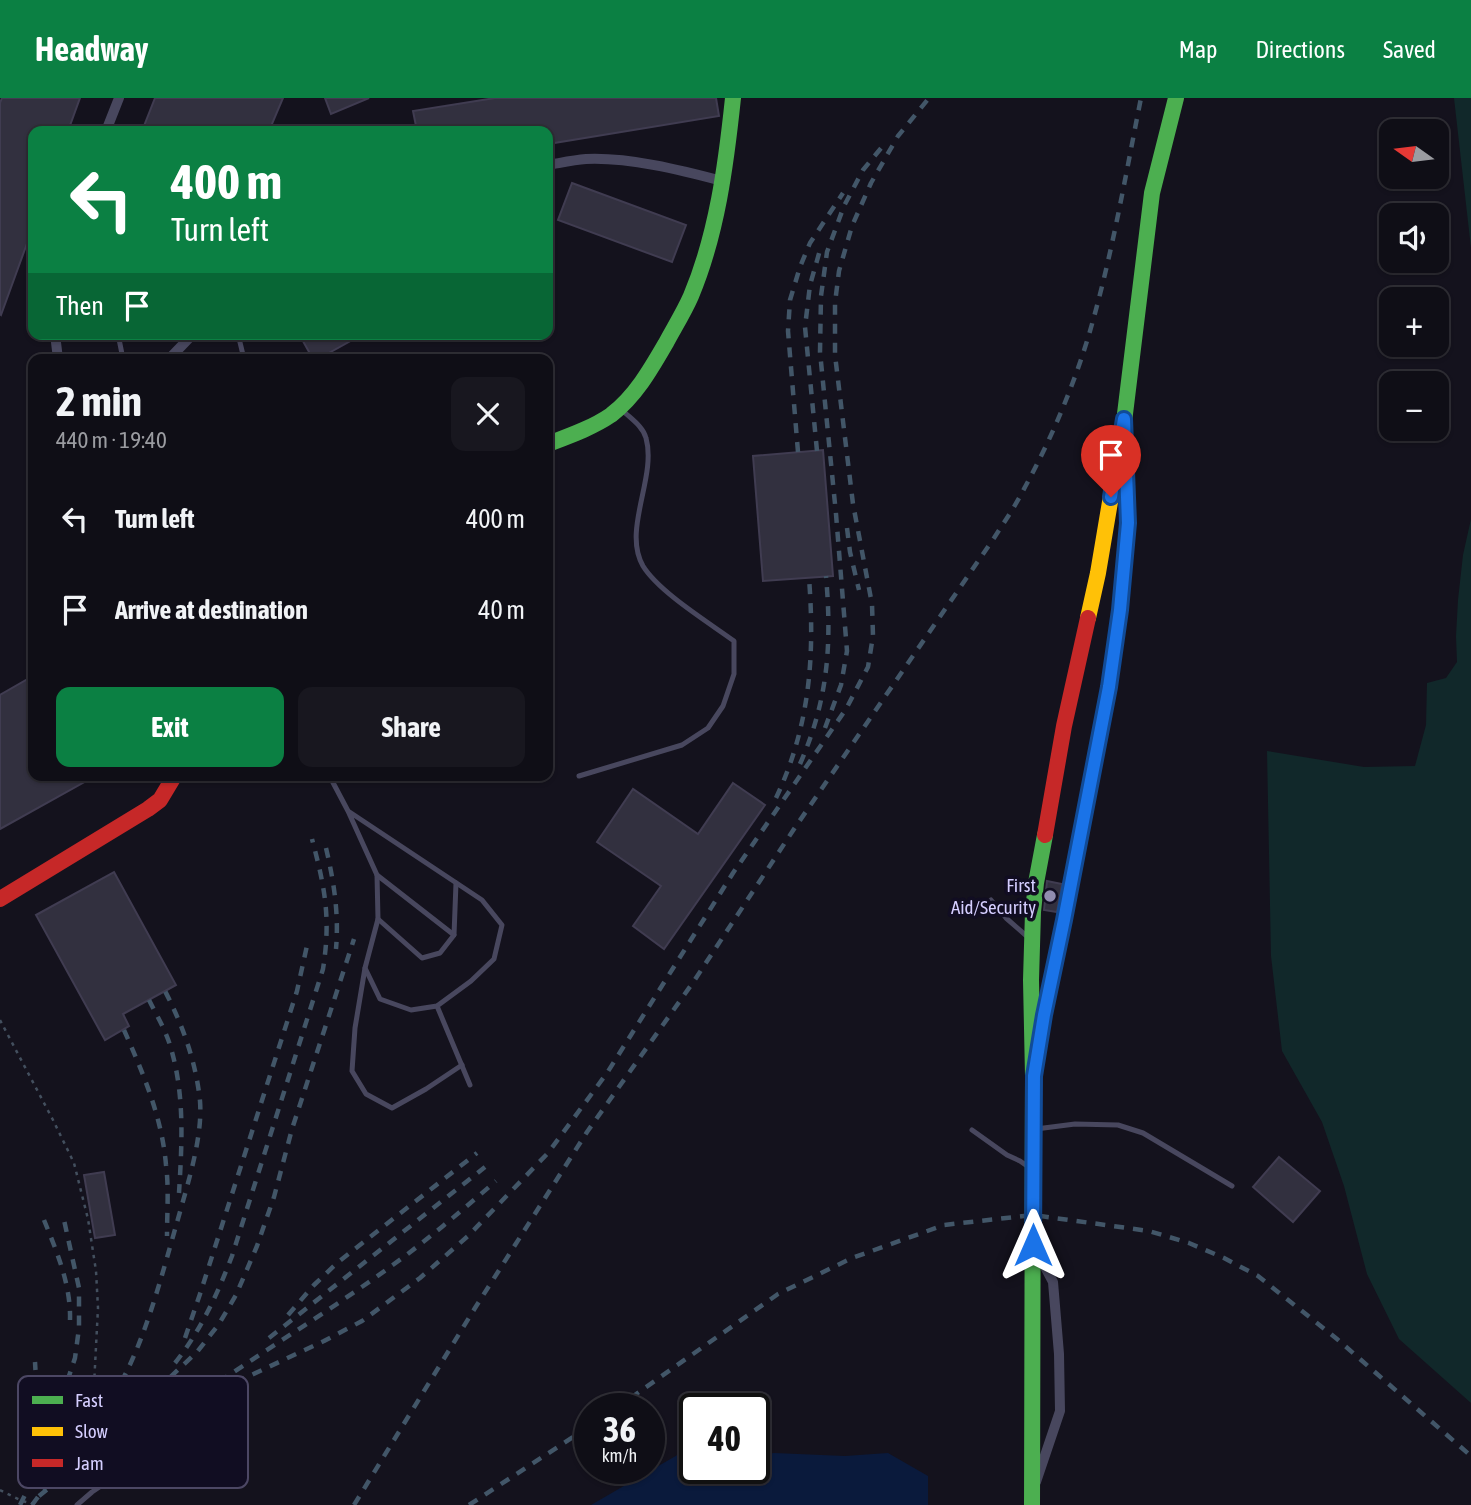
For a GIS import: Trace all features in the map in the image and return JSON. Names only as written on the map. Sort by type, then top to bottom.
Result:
[{"type":"street","points":[[109,126],[119,98]]},
{"type":"street","points":[[553,442],[594,425],[620,407],[652,367],[691,296],[722,181],[733,98]]},
{"type":"street","points":[[1032,1500],[1033,912],[1071,692],[1098,573],[1124,420],[1152,194],[1176,98]]},
{"type":"street","points":[[553,164],[585,159],[614,160],[681,170],[722,181]]},
{"type":"street","points":[[174,354],[187,340]]},
{"type":"street","points":[[1034,1076],[1109,687],[1119,620],[1128,523],[1124,420]]},
{"type":"street","points":[[0,900],[148,809],[160,800],[171,781]]},
{"type":"street","points":[[1032,1500],[1060,1410],[1053,1282],[1033,1245]]},
{"type":"lane","points":[[579,776],[682,745],[708,728],[723,705],[734,674],[734,641],[664,589],[643,565],[638,551],[637,528],[648,467],[646,437],[620,407]]},
{"type":"lane","points":[[332,781],[377,875],[378,919],[355,1028],[352,1071],[366,1094],[392,1108],[461,1065]]},
{"type":"lane","points":[[348,811],[482,900],[502,925],[494,959],[471,981],[437,1006],[411,1010],[380,999],[366,968]]},
{"type":"lane","points":[[377,875],[454,935]]},
{"type":"lane","points":[[378,919],[422,958],[440,953],[454,935],[456,883]]},
{"type":"lane","points":[[991,900],[1006,918],[1032,941]]},
{"type":"lane","points":[[437,1006],[470,1086]]},
{"type":"lane","points":[[1033,1129],[1075,1124],[1118,1125],[1143,1133],[1232,1186]]},
{"type":"lane","points":[[972,1130],[1033,1170]]},
{"type":"lane","points":[[76,1505],[98,1488]]},
{"type":"path","points":[[0,1020],[74,1163],[88,1219],[96,1270],[98,1308],[94,1376]]},
{"type":"path","points":[[92,1488],[92,1492]]},
{"type":"path","points":[[0,1490],[22,1501],[38,1505]]},
{"type":"green space","points":[[1454,98],[1471,98],[1471,248]]},
{"type":"green space","points":[[1471,519],[1471,1403],[1399,1339],[1367,1274],[1344,1186],[1322,1122],[1282,1051],[1271,956],[1267,751],[1364,767],[1415,766],[1426,725],[1427,683],[1446,678],[1457,662],[1458,600],[1463,555]]},
{"type":"water","points":[[888,1453],[928,1476],[928,1505],[591,1505],[627,1484],[665,1484],[665,1462],[679,1454],[679,1484],[770,1484],[770,1454],[845,1456]]},
{"type":"building","points":[[2,98],[80,98],[70,126],[28,126],[28,241],[1,315],[0,314]]},
{"type":"building","points":[[155,98],[283,98],[271,126],[144,126]]},
{"type":"building","points":[[325,98],[369,98],[331,114]]},
{"type":"building","points":[[495,98],[716,98],[719,116],[553,143],[553,126],[416,126],[413,111]]},
{"type":"building","points":[[572,183],[686,225],[672,262],[558,220]]},
{"type":"building","points":[[302,340],[352,340],[327,354],[310,354]]},
{"type":"building","points":[[823,450],[833,576],[763,581],[753,456]]},
{"type":"building","points":[[28,679],[28,781],[86,781],[0,829],[0,695]]},
{"type":"building","points":[[733,783],[765,805],[664,949],[633,926],[661,886],[597,842],[633,789],[698,834]]},
{"type":"building","points":[[114,872],[176,985],[123,1014],[129,1026],[105,1040],[36,915]]},
{"type":"building","name":"First Aid/Security","points":[[1047,881],[1062,884],[1057,912],[1044,910]]},
{"type":"building","points":[[1279,1157],[1320,1191],[1293,1222],[1253,1187]]},
{"type":"building","points":[[104,1172],[115,1235],[95,1238],[84,1175]]},
{"type":"railway","points":[[248,1377],[362,1321],[420,1278],[468,1236],[548,1153],[607,1073],[733,873],[846,709],[868,667],[873,636],[872,604],[853,504],[835,355],[835,303],[839,271],[852,226],[871,183],[898,136],[929,98]]},
{"type":"railway","points":[[354,1505],[587,1132],[694,981],[1018,500],[1054,428],[1086,344],[1113,240],[1141,98]]},
{"type":"railway","points":[[825,728],[841,685],[847,651],[820,352],[821,296],[827,252],[844,206],[863,170],[882,147]]},
{"type":"railway","points":[[798,452],[788,331],[790,300],[810,243],[843,193]]},
{"type":"railway","points":[[817,451],[805,327],[810,285],[820,250]]},
{"type":"railway","points":[[847,528],[859,590]]},
{"type":"railway","points":[[800,764],[817,717],[826,672],[826,576]]},
{"type":"railway","points":[[776,798],[803,717],[810,663],[809,578]]},
{"type":"railway","points":[[175,1363],[208,1312],[232,1256],[323,969],[325,903],[312,839]]},
{"type":"railway","points":[[326,848],[335,898],[336,949]]},
{"type":"railway","points":[[171,1376],[197,1352],[219,1324],[236,1295],[257,1246],[354,939]]},
{"type":"railway","points":[[185,1338],[297,991],[308,941]]},
{"type":"railway","points":[[124,1376],[150,1313],[164,1268],[189,1180],[199,1131],[200,1101],[195,1072],[188,1044],[165,991]]},
{"type":"railway","points":[[149,1000],[168,1039],[178,1082],[181,1137],[179,1193]]},
{"type":"railway","points":[[124,1030],[145,1079],[164,1147],[168,1191],[167,1236]]},
{"type":"railway","points":[[288,1315],[337,1263],[477,1153]]},
{"type":"railway","points":[[269,1338],[485,1167]]},
{"type":"railway","points":[[228,1376],[386,1270],[496,1181]]},
{"type":"railway","points":[[638,1393],[778,1294],[852,1258],[944,1225],[1033,1215],[1149,1231],[1189,1243],[1258,1276],[1337,1339],[1471,1456]]},
{"type":"railway","points":[[44,1220],[66,1281],[70,1320]]},
{"type":"railway","points":[[64,1220],[79,1288],[79,1328],[75,1358],[69,1376]]},
{"type":"railway","points":[[35,1362],[36,1376]]},
{"type":"railway","points":[[469,1505],[574,1436]]},
{"type":"railway","points":[[20,1505],[28,1488]]},
{"type":"railway","points":[[32,1505],[45,1488]]},
{"type":"railway","points":[[39,1496],[49,1488]]},
{"type":"traffic: fast","points":[[553,442],[596,424],[620,408],[648,372],[682,314],[700,272],[714,224],[733,98]]},
{"type":"traffic: fast","points":[[1124,422],[1152,193],[1176,98]]},
{"type":"traffic: fast","points":[[1032,1505],[1031,980],[1033,912],[1045,835]]},
{"type":"traffic: slow","points":[[1088,618],[1124,419]]},
{"type":"traffic: jam","points":[[1045,835],[1064,726],[1088,618]]},
{"type":"traffic: jam","points":[[0,899],[148,809],[160,800],[171,781]]},
{"type":"place","name":"First Aid/Security","points":[[1050,896]]},
{"type":"route","points":[[1033,1245],[1034,1076],[1109,687],[1120,610],[1128,523],[1124,419],[1111,497]]}]
